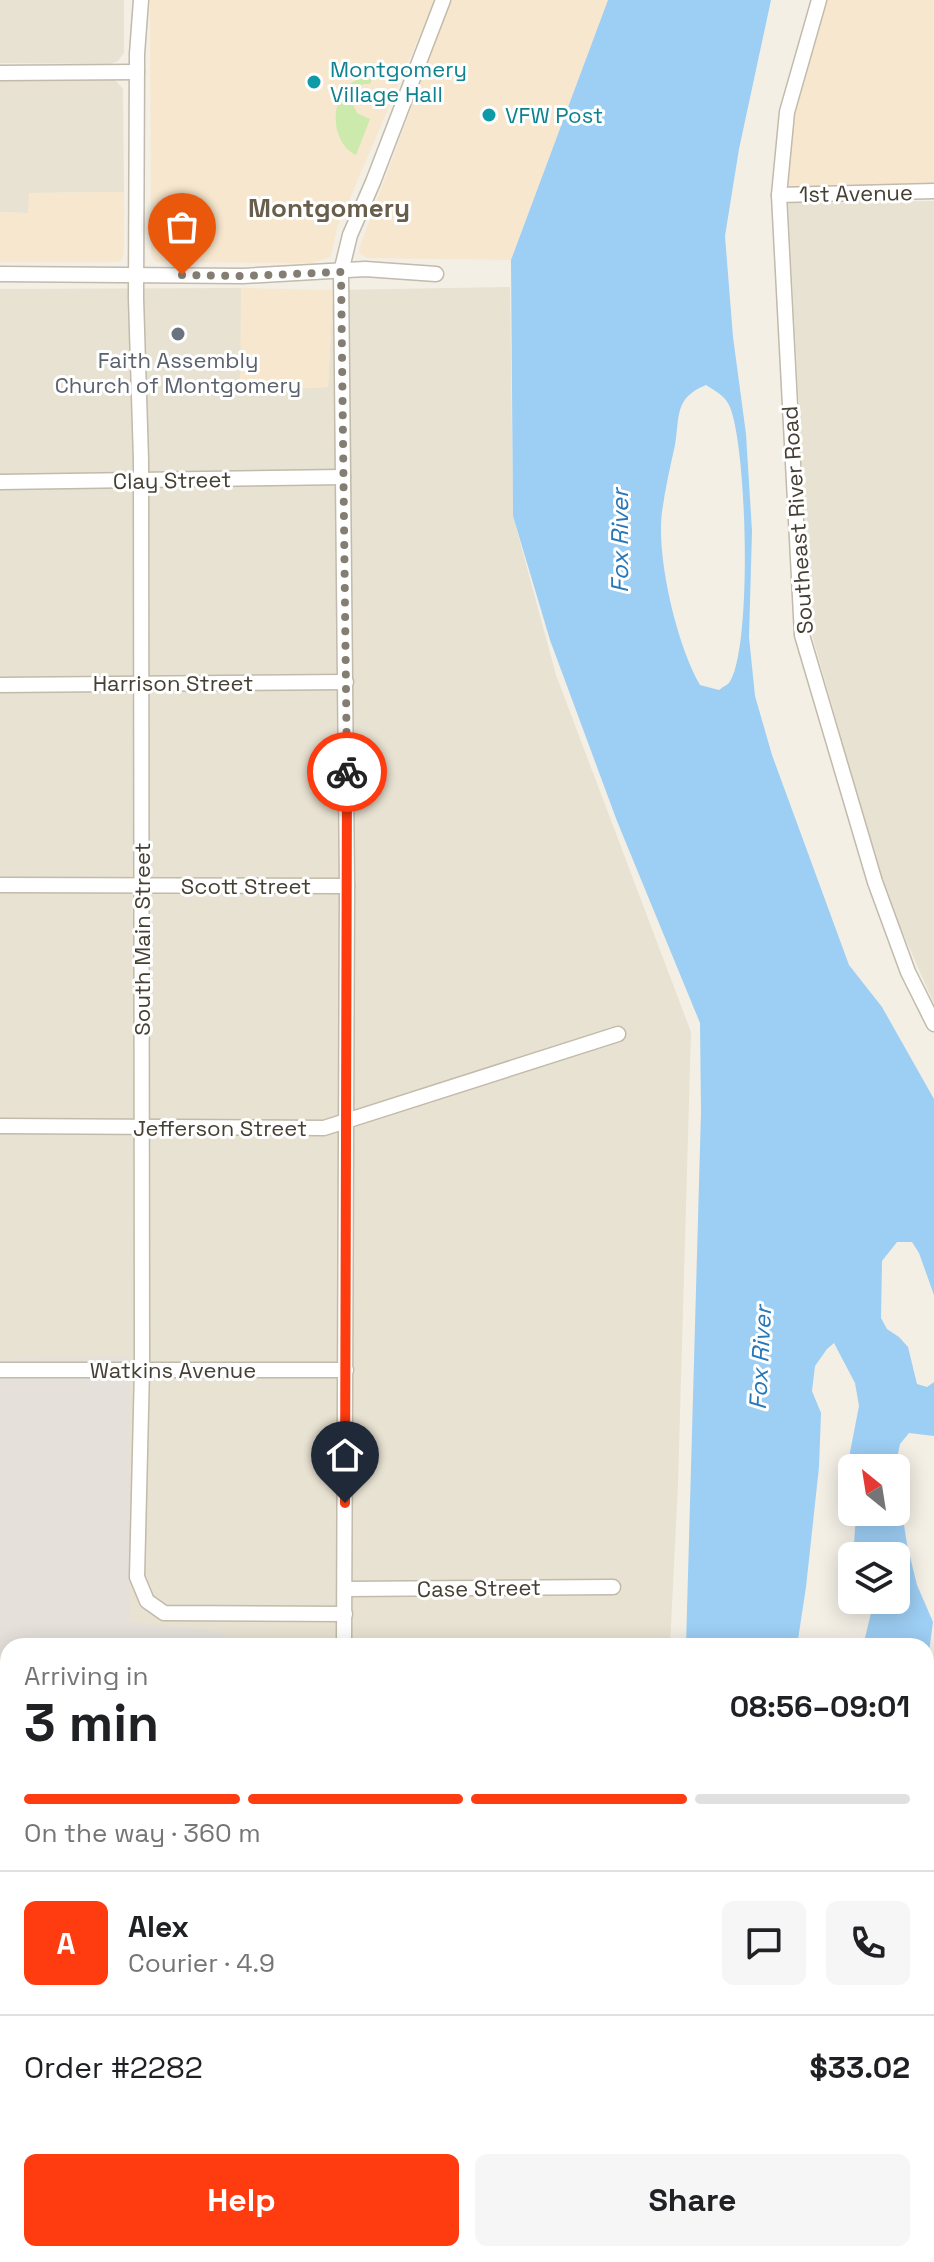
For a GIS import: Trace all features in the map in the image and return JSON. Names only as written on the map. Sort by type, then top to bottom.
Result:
[{"type":"street","name":"South Main Street","points":[[141,0],[137,72],[137,275],[142,683],[142,1369],[137,1577],[147,1601],[164,1613],[345,1614]]},
{"type":"street","points":[[344,1638],[347,886],[341,272],[350,235],[443,0]]},
{"type":"street","name":"Southeast River Road","points":[[819,0],[787,112],[779,195],[802,635],[875,882],[908,972],[934,1024]]},
{"type":"street","points":[[0,73],[137,72]]},
{"type":"street","name":"1st Avenue","points":[[779,195],[934,191]]},
{"type":"street","points":[[0,274],[243,276],[365,269],[436,274]]},
{"type":"street","name":"Clay Street","points":[[0,482],[343,477]]},
{"type":"street","name":"Harrison Street","points":[[0,685],[346,682]]},
{"type":"street","name":"Scott Street","points":[[0,885],[347,886]]},
{"type":"street","name":"Jefferson Street","points":[[0,1126],[324,1128],[618,1034]]},
{"type":"street","name":"Watkins Avenue","points":[[0,1370],[346,1370]]},
{"type":"street","name":"Case Street","points":[[345,1589],[613,1587]]},
{"type":"shaded area","points":[[0,0],[124,0],[124,53],[111,64],[0,63]]},
{"type":"shaded area","points":[[150,0],[435,0],[337,228],[331,257],[312,263],[156,262],[151,256]]},
{"type":"shaded area","points":[[451,0],[608,0],[511,260],[367,258],[360,254],[359,249]]},
{"type":"shaded area","points":[[824,0],[934,0],[934,186],[787,190],[794,106]]},
{"type":"shaded area","points":[[0,79],[115,80],[123,89],[124,192],[30,193],[28,213],[0,212]]},
{"type":"shaded area","points":[[124,192],[124,253],[118,262],[0,262],[0,212],[28,213],[29,193]]},
{"type":"shaded area","points":[[934,201],[934,1004],[884,890],[811,631],[788,203]]},
{"type":"shaded area","points":[[510,287],[513,516],[556,675],[691,1032],[670,1638],[224,1638],[224,1632],[130,1623],[130,1357],[0,1359],[0,289],[241,288],[241,391],[328,387],[333,290]]},
{"type":"shaded area","points":[[241,288],[333,290],[328,387],[240,391]]},
{"type":"shaded area","points":[[130,1356],[130,1622],[225,1632],[225,1638],[0,1638],[0,1359]]},
{"type":"green space","points":[[364,77],[372,79],[370,84],[357,88],[351,100],[357,113],[370,119],[356,155],[346,148],[340,138],[336,113],[344,90]]},
{"type":"water","name":"Fox River","points":[[608,0],[771,0],[739,149],[725,236],[733,337],[746,434],[752,531],[749,637],[755,696],[772,755],[849,965],[882,1007],[934,1099],[934,1295],[912,1242],[897,1242],[882,1261],[881,1318],[887,1329],[908,1347],[917,1384],[927,1387],[934,1382],[934,1436],[909,1433],[900,1444],[898,1454],[850,1454],[859,1406],[855,1383],[834,1343],[827,1349],[815,1366],[812,1391],[821,1413],[819,1467],[798,1638],[686,1638],[701,1112],[700,1023],[617,821],[550,640],[513,516],[511,260]],"holes":[[[706,385],[727,402],[735,426],[740,459],[744,590],[737,663],[729,683],[719,690],[700,685],[684,648],[665,576],[661,531],[663,504],[683,402]]]},
{"type":"water","points":[[855,1526],[904,1526],[907,1542],[854,1542]]},
{"type":"water","points":[[910,1556],[917,1585],[933,1622],[931,1638],[865,1638],[871,1614],[910,1614]]},
{"type":"way so far","points":[[182,275],[341,272],[347,772]]},
{"type":"place","name":"Montgomery Village Hall","points":[[314,82]]},
{"type":"place","name":"VFW Post","points":[[489,115]]},
{"type":"place","name":"Faith Assembly Church of Montgomery","points":[[178,334]]},
{"type":"district","name":"Montgomery","points":[[329,208]]},
{"type":"route","points":[[345,1503],[347,772]]}]
